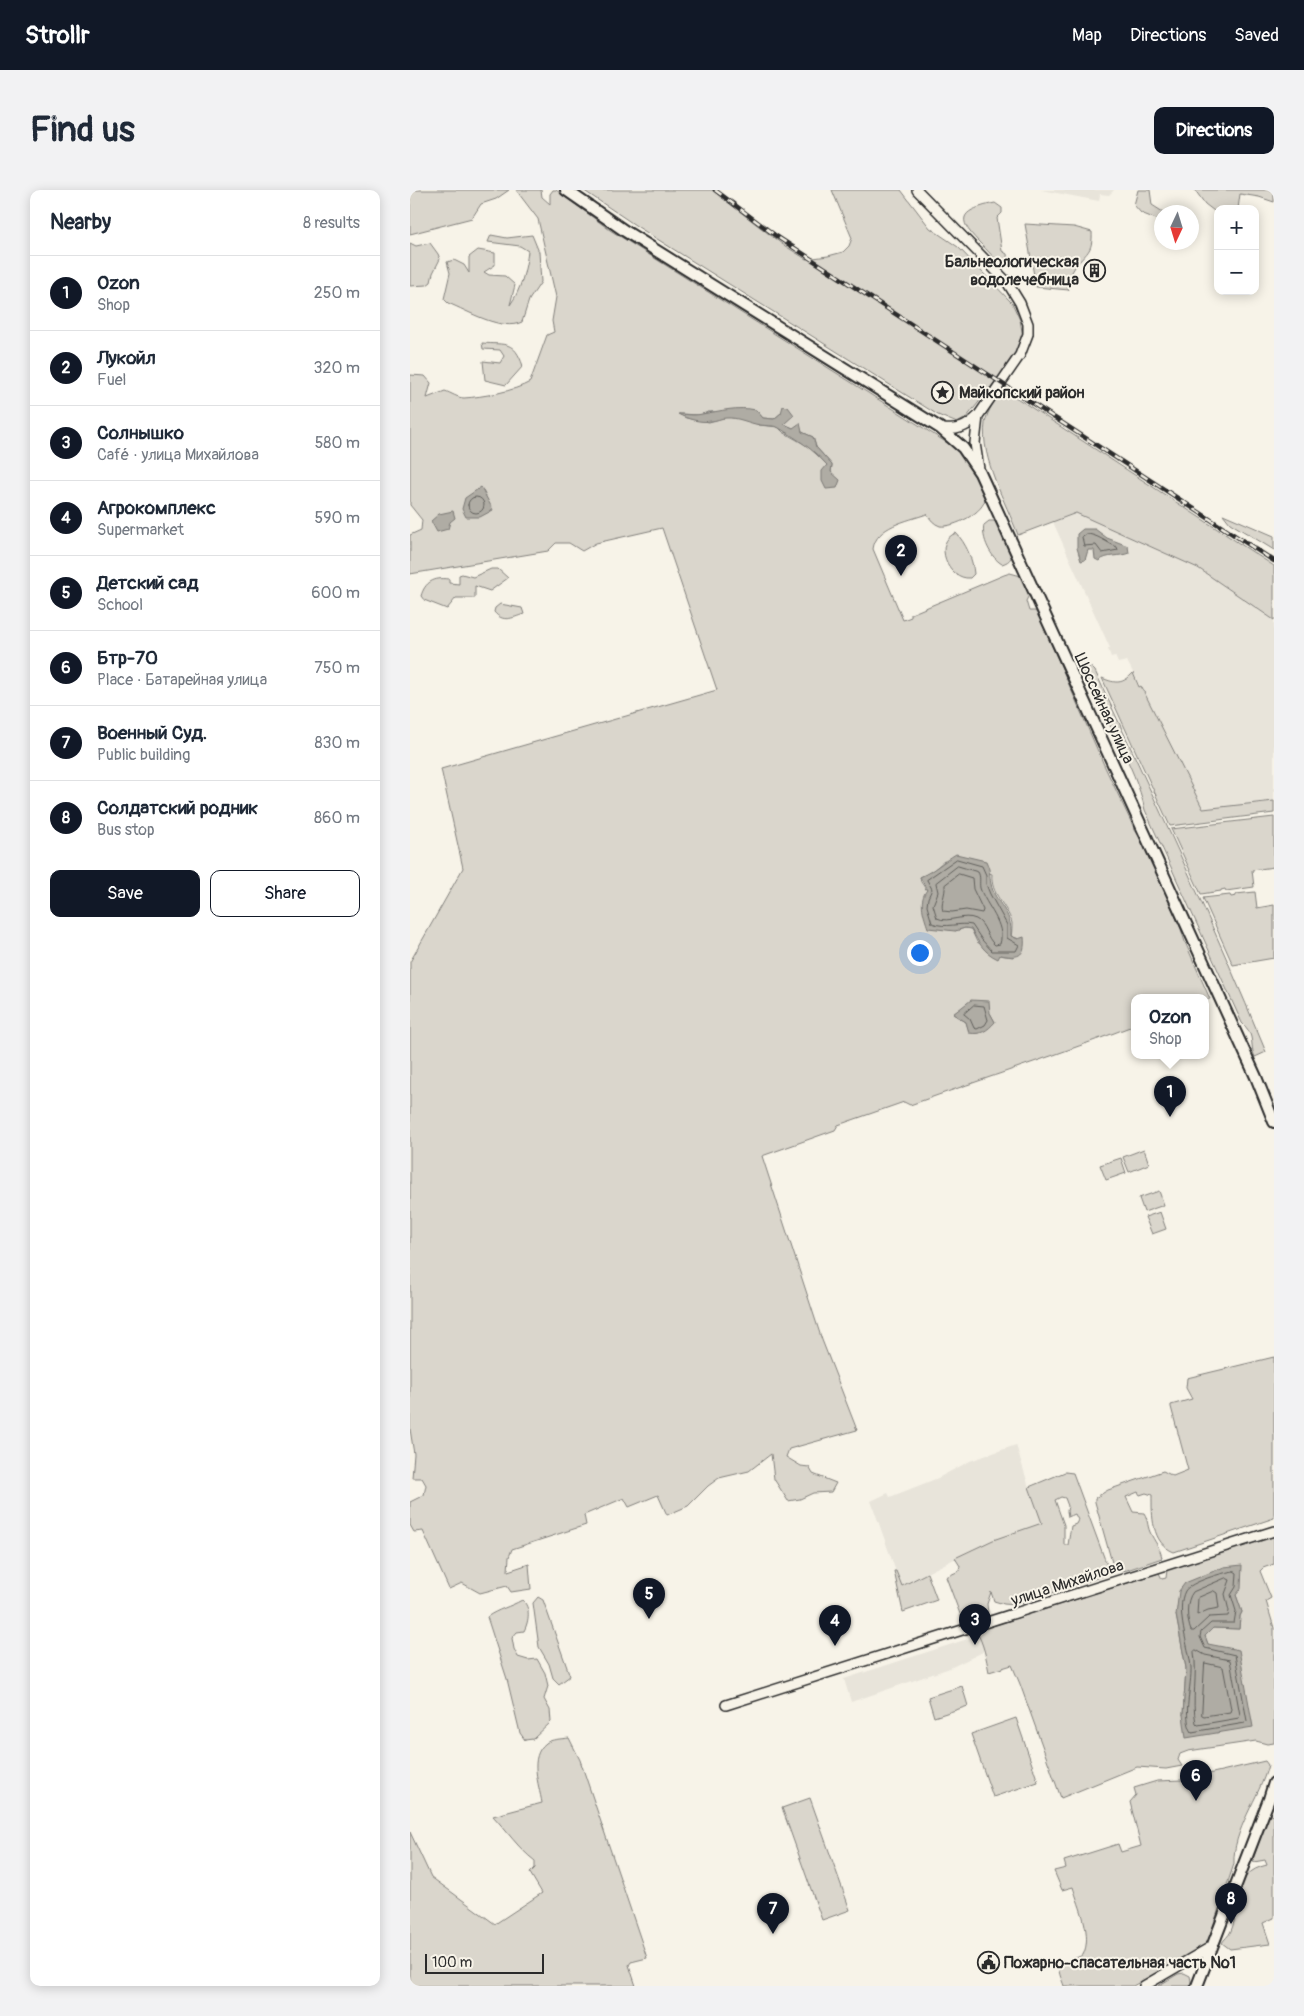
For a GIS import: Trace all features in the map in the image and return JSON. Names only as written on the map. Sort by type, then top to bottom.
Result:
[{"type":"main road","points":[[566,190],[625,231],[940,428],[963,448],[980,473]]},
{"type":"main road","name":"Шоссейная улица","points":[[980,473],[1166,877],[1256,1077],[1274,1122]]},
{"type":"main road","points":[[1197,1986],[1274,1783]]},
{"type":"street","name":"Шоссейная улица","points":[[917,190],[1007,282],[1022,306],[1028,324],[1028,334],[1020,355],[978,416],[975,443],[980,473]]},
{"type":"street","points":[[940,428],[949,430],[963,428],[978,416]]},
{"type":"street","name":"улица Михайлова","points":[[726,1705],[1274,1531]]},
{"type":"street","points":[[1144,1986],[1212,1947]]},
{"type":"shaded area","points":[[410,190],[509,190],[496,199],[481,204],[472,218],[410,234]]},
{"type":"shaded area","points":[[516,190],[541,190],[542,197],[550,204],[550,194],[553,190],[556,190],[610,230],[952,446],[968,462],[978,476],[985,497],[984,503],[975,513],[960,522],[946,526],[936,524],[927,514],[902,522],[886,530],[875,541],[873,549],[903,620],[911,617],[911,614],[1004,575],[1010,573],[1021,576],[1029,595],[1026,601],[1029,611],[1035,611],[1039,616],[1104,765],[1135,830],[1146,848],[1208,994],[1131,994],[1131,1026],[910,1105],[904,1102],[838,1125],[835,1130],[762,1156],[822,1340],[857,1430],[789,1449],[786,1457],[801,1466],[809,1467],[813,1474],[836,1483],[831,1492],[813,1493],[800,1499],[788,1501],[774,1479],[771,1454],[749,1471],[719,1478],[688,1506],[667,1515],[658,1495],[629,1507],[624,1498],[584,1515],[586,1525],[512,1549],[509,1557],[508,1571],[529,1564],[531,1589],[511,1592],[507,1586],[480,1593],[462,1583],[449,1589],[423,1531],[414,1532],[410,1525],[410,1502],[424,1495],[426,1485],[422,1478],[412,1478],[414,1454],[410,1429],[410,962],[463,868],[441,769],[717,690],[662,528],[596,543],[582,551],[569,543],[556,543],[548,551],[410,574],[410,535],[421,530],[422,520],[410,505],[410,375],[425,376],[431,383],[427,398],[445,391],[462,398],[480,396],[507,391],[530,382],[547,335],[554,332],[552,321],[556,297],[538,219]],"holes":[[[756,410],[763,418],[774,419],[781,413],[789,418],[784,424],[813,437],[816,447],[832,465],[831,472],[811,448],[783,432],[778,427],[759,425],[744,419],[725,417],[709,422],[686,418],[679,414],[700,415],[708,412]],[[944,861],[992,874],[996,894],[1012,923],[1011,936],[1019,939],[1013,957],[999,955],[977,942],[971,929],[965,928],[955,931],[921,882],[920,877],[931,872]],[[967,1005],[990,1013],[995,1022],[968,1028],[966,1022],[953,1014]]]},
{"type":"shaded area","points":[[583,190],[712,190],[782,244],[806,259],[843,252],[849,246],[852,238],[832,190],[901,190],[930,228],[958,247],[1012,303],[1020,320],[1023,337],[1015,357],[966,418],[957,423],[938,415],[638,227]]},
{"type":"shaded area","points":[[1041,190],[1114,190],[1109,195],[1100,194],[1099,201]]},
{"type":"shaded area","points":[[1138,190],[1150,190],[1152,205],[1154,206],[1154,218],[1141,213],[1134,205]]},
{"type":"shaded area","points":[[1195,190],[1274,190],[1274,202],[1240,194],[1239,205],[1214,205],[1214,211],[1205,204]]},
{"type":"shaded area","points":[[995,203],[1002,208],[1002,213],[997,218],[1002,251],[1007,254],[1008,264],[1005,268],[971,233],[965,221],[969,212]]},
{"type":"shaded area","points":[[1025,224],[1074,227],[1092,232],[1088,252],[1072,271],[1067,286],[1069,290],[1036,287]]},
{"type":"shaded area","points":[[491,235],[507,238],[532,235],[539,252],[541,282],[529,300],[522,322],[505,324],[495,322],[448,303],[444,299],[450,273],[447,262],[454,260],[464,265],[469,273],[469,257],[478,250],[495,253],[495,265],[484,272],[489,275],[505,276],[515,285],[510,305],[522,279],[528,251],[520,246],[488,242]]},
{"type":"shaded area","points":[[410,243],[416,246],[430,243],[438,254],[440,259],[431,282],[427,285],[410,286]]},
{"type":"shaded area","points":[[482,343],[503,344],[512,348],[520,358],[523,366],[506,385],[485,380],[483,361],[500,363],[504,356],[500,350],[483,349]]},
{"type":"shaded area","points":[[1003,389],[1274,566],[1274,620],[1198,568],[1076,513],[1018,535],[990,466],[984,437],[988,414]]},
{"type":"shaded area","points":[[1076,513],[1198,568],[1274,620],[1274,801],[1203,809],[1127,661],[1118,663],[1115,656],[1111,657],[1108,649],[1110,648],[1053,522]]},
{"type":"shaded area","points":[[1223,514],[1274,536],[1274,550],[1230,523]]},
{"type":"shaded area","points":[[989,521],[994,521],[999,525],[1012,554],[1009,560],[1002,564],[994,557],[985,541],[984,525]]},
{"type":"shaded area","points":[[956,533],[971,558],[974,574],[970,578],[962,577],[955,573],[946,560],[945,544]]},
{"type":"shaded area","points":[[491,569],[498,569],[508,578],[490,591],[475,586],[475,598],[456,598],[447,609],[424,600],[421,596],[425,587],[435,580],[449,579],[449,583],[459,584],[459,575],[473,577]]},
{"type":"shaded area","points":[[500,604],[522,608],[524,614],[508,619],[501,618],[494,612],[495,608]]},
{"type":"shaded area","points":[[1087,666],[1095,671],[1183,861],[1246,1004],[1266,1052],[1255,1057],[1251,1036],[1242,1023],[1145,810],[1134,775],[1083,674],[1083,669]]},
{"type":"shaded area","points":[[1133,673],[1203,809],[1274,801],[1274,813],[1170,826],[1102,678],[1119,682]]},
{"type":"shaded area","points":[[1274,817],[1274,867],[1252,870],[1254,887],[1226,891],[1225,889],[1201,894],[1171,829]]},
{"type":"shaded area","points":[[1255,892],[1257,908],[1274,905],[1274,958],[1233,965],[1203,898],[1230,895],[1231,897],[1236,896],[1236,894]]},
{"type":"shaded area","points":[[1144,1149],[1149,1164],[1129,1172],[1123,1157]]},
{"type":"shaded area","points":[[1121,1158],[1126,1173],[1106,1180],[1100,1165]]},
{"type":"shaded area","points":[[1159,1191],[1164,1205],[1144,1212],[1139,1198]]},
{"type":"shaded area","points":[[1160,1212],[1166,1229],[1152,1234],[1145,1217]]},
{"type":"shaded area","points":[[1274,1357],[1274,1518],[1174,1552],[1166,1548],[1161,1542],[1154,1528],[1152,1495],[1146,1493],[1140,1495],[1138,1492],[1126,1497],[1133,1512],[1144,1513],[1162,1558],[1119,1571],[1113,1566],[1095,1498],[1108,1490],[1163,1471],[1173,1476],[1188,1470],[1171,1407],[1171,1405],[1192,1399],[1186,1388],[1187,1378]]},
{"type":"shaded area","points":[[1016,1445],[1032,1497],[1043,1523],[974,1549],[901,1586],[871,1501],[888,1493],[890,1497],[938,1478],[970,1461]]},
{"type":"shaded area","points":[[1065,1472],[1073,1473],[1108,1568],[1106,1575],[1016,1605],[994,1601],[991,1592],[987,1604],[988,1613],[965,1622],[946,1577],[959,1571],[960,1566],[955,1558],[993,1540],[1042,1523],[1029,1487]],"holes":[[[1061,1497],[1065,1498],[1068,1506],[1068,1517],[1075,1514],[1078,1520],[1076,1524],[1071,1526],[1068,1545],[1064,1545],[1064,1525],[1055,1500]]]},
{"type":"shaded area","points":[[1274,1534],[1274,1564],[1260,1571],[1271,1598],[1266,1601],[1274,1628],[1274,1743],[1267,1744],[1256,1741],[1188,1751],[1180,1754],[1178,1760],[1182,1766],[1166,1769],[1137,1767],[1061,1798],[1012,1665],[989,1672],[983,1646],[976,1631],[1159,1573],[1162,1579],[1166,1578],[1167,1570]],"holes":[[[1236,1595],[1242,1612],[1239,1629],[1213,1628],[1205,1636],[1208,1644],[1183,1715],[1186,1668],[1176,1615]]]},
{"type":"shaded area","points":[[894,1571],[896,1571],[902,1586],[927,1573],[937,1600],[903,1612]]},
{"type":"shaded area","points":[[538,1597],[543,1600],[570,1676],[559,1684],[553,1678],[549,1664],[539,1647],[533,1603]]},
{"type":"shaded area","points":[[522,1600],[527,1606],[528,1619],[524,1631],[517,1632],[512,1638],[514,1649],[518,1657],[528,1660],[537,1659],[545,1673],[548,1686],[544,1699],[550,1710],[551,1722],[533,1739],[525,1740],[520,1733],[507,1679],[487,1617]]},
{"type":"shaded area","points":[[983,1634],[983,1652],[950,1668],[851,1702],[844,1679]]},
{"type":"shaded area","points":[[962,1686],[968,1706],[934,1717],[928,1697]]},
{"type":"shaded area","points":[[1016,1718],[1038,1782],[993,1797],[971,1734]]},
{"type":"shaded area","points":[[569,1738],[580,1760],[647,1958],[631,1962],[629,1965],[636,1986],[410,1986],[410,1832],[431,1877],[495,1924],[542,1893],[530,1873],[535,1868],[535,1861],[518,1845],[493,1816],[542,1803],[536,1771],[537,1756],[546,1743]]},
{"type":"shaded area","points":[[1265,1761],[1268,1765],[1237,1839],[1234,1864],[1208,1941],[1203,1946],[1133,1986],[1064,1986],[1059,1972],[1060,1966],[1083,1955],[1086,1947],[1086,1930],[1073,1887],[1062,1890],[1054,1871],[1066,1868],[1064,1861],[1118,1844],[1121,1852],[1141,1846],[1130,1802],[1136,1795],[1134,1788],[1157,1781],[1182,1780]]},
{"type":"shaded area","points":[[810,1798],[850,1910],[822,1920],[782,1808]]},
{"type":"shaded area","points":[[1269,1814],[1274,1817],[1274,1918],[1263,1923],[1270,1944],[1230,1949],[1222,1943],[1231,1931],[1242,1883],[1247,1875],[1255,1869],[1267,1865],[1265,1860],[1254,1862],[1253,1859]]},
{"type":"shaded area","points":[[1184,1973],[1190,1976],[1190,1986],[1158,1986],[1178,1974]]},
{"type":"water","points":[[783,406],[788,407],[794,415],[784,424],[793,428],[800,423],[802,432],[813,437],[816,447],[832,465],[831,472],[840,480],[837,488],[826,489],[822,481],[822,471],[827,465],[822,459],[804,444],[779,428],[730,418],[715,421],[699,421],[678,414],[696,415],[729,409],[742,409],[756,410],[763,418],[774,419],[781,413]]},
{"type":"water","points":[[481,487],[493,510],[480,517],[466,517],[462,509],[465,498]]},
{"type":"water","points":[[453,511],[455,518],[450,522],[448,529],[437,532],[431,521],[439,514]]},
{"type":"water","points":[[1083,529],[1095,529],[1107,538],[1128,546],[1129,553],[1106,557],[1099,561],[1095,559],[1094,550],[1088,550],[1085,560],[1081,561],[1077,548],[1077,534]]},
{"type":"water","points":[[956,854],[986,861],[993,891],[1009,920],[1011,936],[1018,939],[1024,937],[1022,953],[1019,955],[1000,955],[998,959],[982,947],[971,929],[965,928],[955,931],[928,928],[922,904],[927,890],[920,877]]},
{"type":"water","points":[[971,1000],[989,1001],[990,1013],[995,1022],[980,1033],[969,1033],[966,1022],[953,1014]]},
{"type":"water","points":[[1242,1565],[1241,1589],[1236,1595],[1242,1612],[1239,1629],[1213,1628],[1205,1636],[1208,1644],[1239,1650],[1253,1727],[1186,1738],[1183,1715],[1186,1668],[1176,1615],[1179,1591],[1185,1583],[1224,1567]]},
{"type":"railway","points":[[715,190],[776,236],[1274,561]]},
{"type":"place","name":"Бальнеологическая водолечебница","points":[[1095,270]]},
{"type":"place","name":"Майкопский район","points":[[943,392]]},
{"type":"place","name":"Лукойл","points":[[901,576]]},
{"type":"place","name":"Ozon","points":[[1170,1117]]},
{"type":"place","name":"Детский сад","points":[[649,1619]]},
{"type":"place","name":"Солнышко","points":[[975,1645]]},
{"type":"place","name":"Агрокомплекс","points":[[835,1646]]},
{"type":"place","name":"Бтр-70","points":[[1196,1801]]},
{"type":"place","name":"Солдатский родник","points":[[1231,1924]]},
{"type":"place","name":"Военный Суд.","points":[[773,1934]]},
{"type":"place","name":"Пожарно-спасательная часть №1","points":[[988,1962]]}]
